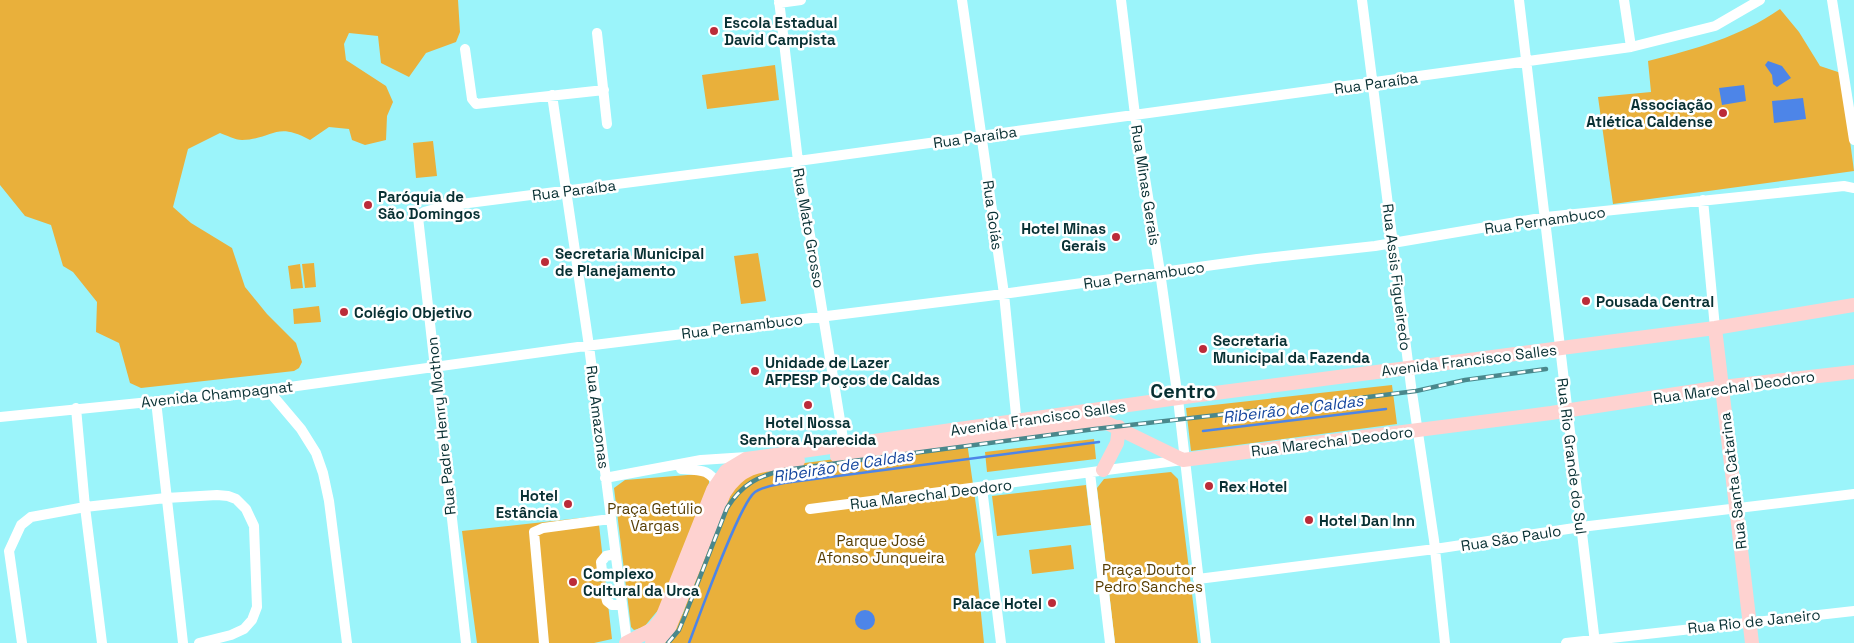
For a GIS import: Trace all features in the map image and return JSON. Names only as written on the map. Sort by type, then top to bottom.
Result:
[{"type":"main road","name":"Avenida Francisco Salles","points":[[652,643],[664,635],[675,615],[721,488],[752,466],[845,450],[1017,426],[1178,398],[1715,328],[1854,305]]},
{"type":"main road","name":"Rua Santa Catarina","points":[[1715,328],[1752,643]]},
{"type":"main road","name":"Rua Marechal Deodoro","points":[[1183,460],[1567,411],[1722,387],[1854,372]]},
{"type":"main road","name":"Avenida Francisco Salles","points":[[1017,426],[1100,423],[1119,427],[1183,460]]},
{"type":"main road","points":[[1097,471],[1117,443],[1119,427]]},
{"type":"main road","name":"Avenida Francisco Salles","points":[[627,643],[652,628],[662,618],[732,466],[758,456],[845,450]]},
{"type":"street","points":[[779,2],[801,0]]},
{"type":"street","name":"Rua Goiás","points":[[962,0],[1004,294],[1017,426]]},
{"type":"street","name":"Rua Minas Gerais","points":[[1121,0],[1135,115],[1178,398],[1183,460]]},
{"type":"street","name":"Rua Assis Figueiredo","points":[[1362,0],[1411,386],[1436,549],[1445,643]]},
{"type":"street","name":"Rua Rio Grande do Sul","points":[[1519,0],[1546,217],[1559,349],[1582,527],[1594,641]]},
{"type":"street","points":[[1624,0],[1631,47]]},
{"type":"street","name":"Rua Paraíba","points":[[424,212],[445,206],[798,162],[1631,47],[1715,26],[1760,0]]},
{"type":"street","points":[[1832,0],[1854,140]]},
{"type":"street","name":"Rua Mato Grosso","points":[[779,2],[798,162],[845,450]]},
{"type":"street","points":[[596,33],[607,124]]},
{"type":"street","points":[[465,49],[473,102],[479,105],[604,90]]},
{"type":"street","name":"Rua Amazonas","points":[[552,96],[589,346],[627,643]]},
{"type":"street","name":"Rua Pernambuco","points":[[434,366],[1393,243],[1546,217],[1844,186],[1854,188]]},
{"type":"street","name":"Rua Santa Catarina","points":[[1703,200],[1715,328]]},
{"type":"street","name":"Rua Padre Henry Mothon","points":[[424,212],[418,217],[466,643]]},
{"type":"street","name":"Avenida Champagnat","points":[[0,417],[268,390],[434,366]]},
{"type":"street","points":[[268,390],[302,429],[316,453],[323,473],[329,501],[347,643]]},
{"type":"street","points":[[156,401],[183,643]]},
{"type":"street","points":[[76,408],[85,507],[102,643]]},
{"type":"street","points":[[605,478],[668,468],[700,460],[758,456]]},
{"type":"street","points":[[1183,460],[1206,643]]},
{"type":"street","name":"Rua Marechal Deodoro","points":[[810,509],[982,488],[1183,460]]},
{"type":"street","points":[[668,468],[709,472],[721,488]]},
{"type":"street","points":[[1097,471],[1110,643]]},
{"type":"street","points":[[982,488],[1001,643]]},
{"type":"street","points":[[22,643],[9,551],[21,526],[31,517],[85,507],[217,494],[236,499],[246,509],[254,526],[257,606],[252,620],[244,629],[232,635],[199,643]]},
{"type":"street","name":"Rua São Paulo","points":[[1198,580],[1436,549],[1582,527],[1854,494]]},
{"type":"street","points":[[544,643],[534,532],[543,528],[610,519]]},
{"type":"street","points":[[602,571],[601,562],[603,558],[615,554]]},
{"type":"street","points":[[604,589],[607,601],[612,605],[622,605]]},
{"type":"street","name":"Rua Rio de Janeiro","points":[[1566,643],[1749,621],[1854,611]]},
{"type":"green space","points":[[0,0],[458,0],[460,32],[456,42],[426,53],[409,77],[381,63],[378,36],[349,33],[344,44],[346,60],[386,86],[393,102],[387,116],[386,140],[365,145],[352,140],[349,129],[329,127],[310,140],[282,131],[242,140],[220,133],[188,149],[173,207],[191,223],[232,248],[245,287],[267,314],[296,343],[302,362],[299,368],[294,371],[141,388],[130,383],[119,343],[96,332],[97,302],[73,272],[63,266],[51,225],[25,216],[0,185]]},
{"type":"green space","name":"Associação Atlética Caldense","points":[[1780,9],[1799,32],[1820,66],[1841,73],[1854,171],[1613,204],[1598,97],[1651,92],[1648,61],[1700,47],[1733,35]]},
{"type":"green space","points":[[775,65],[779,100],[707,109],[702,75]]},
{"type":"green space","points":[[433,141],[437,176],[416,178],[413,143]]},
{"type":"green space","points":[[758,253],[766,301],[741,304],[734,256]]},
{"type":"green space","points":[[314,263],[316,287],[305,288],[302,264]]},
{"type":"green space","points":[[300,264],[303,288],[291,289],[288,266]]},
{"type":"green space","points":[[319,306],[321,322],[294,324],[293,309]]},
{"type":"green space","points":[[1392,385],[1397,424],[1191,451],[1186,408]]},
{"type":"green space","points":[[1094,439],[1096,459],[987,472],[985,452]]},
{"type":"green space","name":"Parque José Afonso Junqueira","points":[[967,442],[981,541],[975,554],[984,643],[665,643],[683,613],[708,540],[737,482],[766,468]]},
{"type":"green space","name":"Praça Doutor Pedro Sanches","points":[[1171,472],[1178,479],[1198,643],[1115,643],[1097,488],[1104,479]]},
{"type":"green space","name":"Praça Getúlio Vargas","points":[[700,474],[709,478],[709,483],[659,609],[644,627],[634,630],[631,627],[614,488],[625,480]]},
{"type":"green space","points":[[1086,485],[1091,525],[997,536],[992,496]]},
{"type":"green space","points":[[598,516],[612,639],[594,643],[477,643],[462,531]]},
{"type":"green space","points":[[1071,545],[1074,569],[1032,574],[1029,550]]},
{"type":"water","points":[[1768,61],[1782,66],[1791,78],[1777,87],[1773,84],[1772,75],[1765,65]]},
{"type":"water","points":[[1744,85],[1746,101],[1722,105],[1719,88]]},
{"type":"water","points":[[1803,98],[1806,119],[1774,123],[1772,101]]},
{"type":"water","points":[[865,610],[872,613],[875,620],[872,627],[865,630],[858,627],[855,620],[858,613]]},
{"type":"waterway","name":"Ribeirão de Caldas","points":[[1203,431],[1386,409]]},
{"type":"waterway","name":"Ribeirão de Caldas","points":[[689,643],[739,517],[748,501],[758,490],[784,483],[1099,442]]},
{"type":"tunnel","points":[[602,571],[604,589]]},
{"type":"railway","points":[[1312,404],[1416,391],[1465,380],[1546,369]]},
{"type":"railway","points":[[668,643],[679,630],[727,508],[745,487],[759,478],[785,470],[1095,429],[1279,408]]},
{"type":"place","name":"Escola Estadual David Campista","points":[[714,31]]},
{"type":"place","name":"Associação Atlética Caldense","points":[[1723,113]]},
{"type":"place","name":"Paróquia de São Domingos","points":[[368,205]]},
{"type":"place","name":"Hotel Minas Gerais","points":[[1116,237]]},
{"type":"place","name":"Secretaria Municipal de Planejamento","points":[[545,262]]},
{"type":"place","name":"Pousada Central","points":[[1586,301]]},
{"type":"place","name":"Colégio Objetivo","points":[[344,312]]},
{"type":"place","name":"Secretaria Municipal da Fazenda","points":[[1203,349]]},
{"type":"place","name":"Unidade de Lazer AFPESP Poços de Caldas","points":[[755,371]]},
{"type":"place","name":"Hotel Nossa Senhora Aparecida","points":[[808,405]]},
{"type":"place","name":"Rex Hotel","points":[[1209,486]]},
{"type":"place","name":"Hotel Estância","points":[[568,504]]},
{"type":"place","name":"Hotel Dan Inn","points":[[1309,520]]},
{"type":"place","name":"Complexo Cultural da Urca","points":[[573,582]]},
{"type":"place","name":"Palace Hotel","points":[[1052,603]]},
{"type":"district","name":"Centro","points":[[1183,391]]}]
